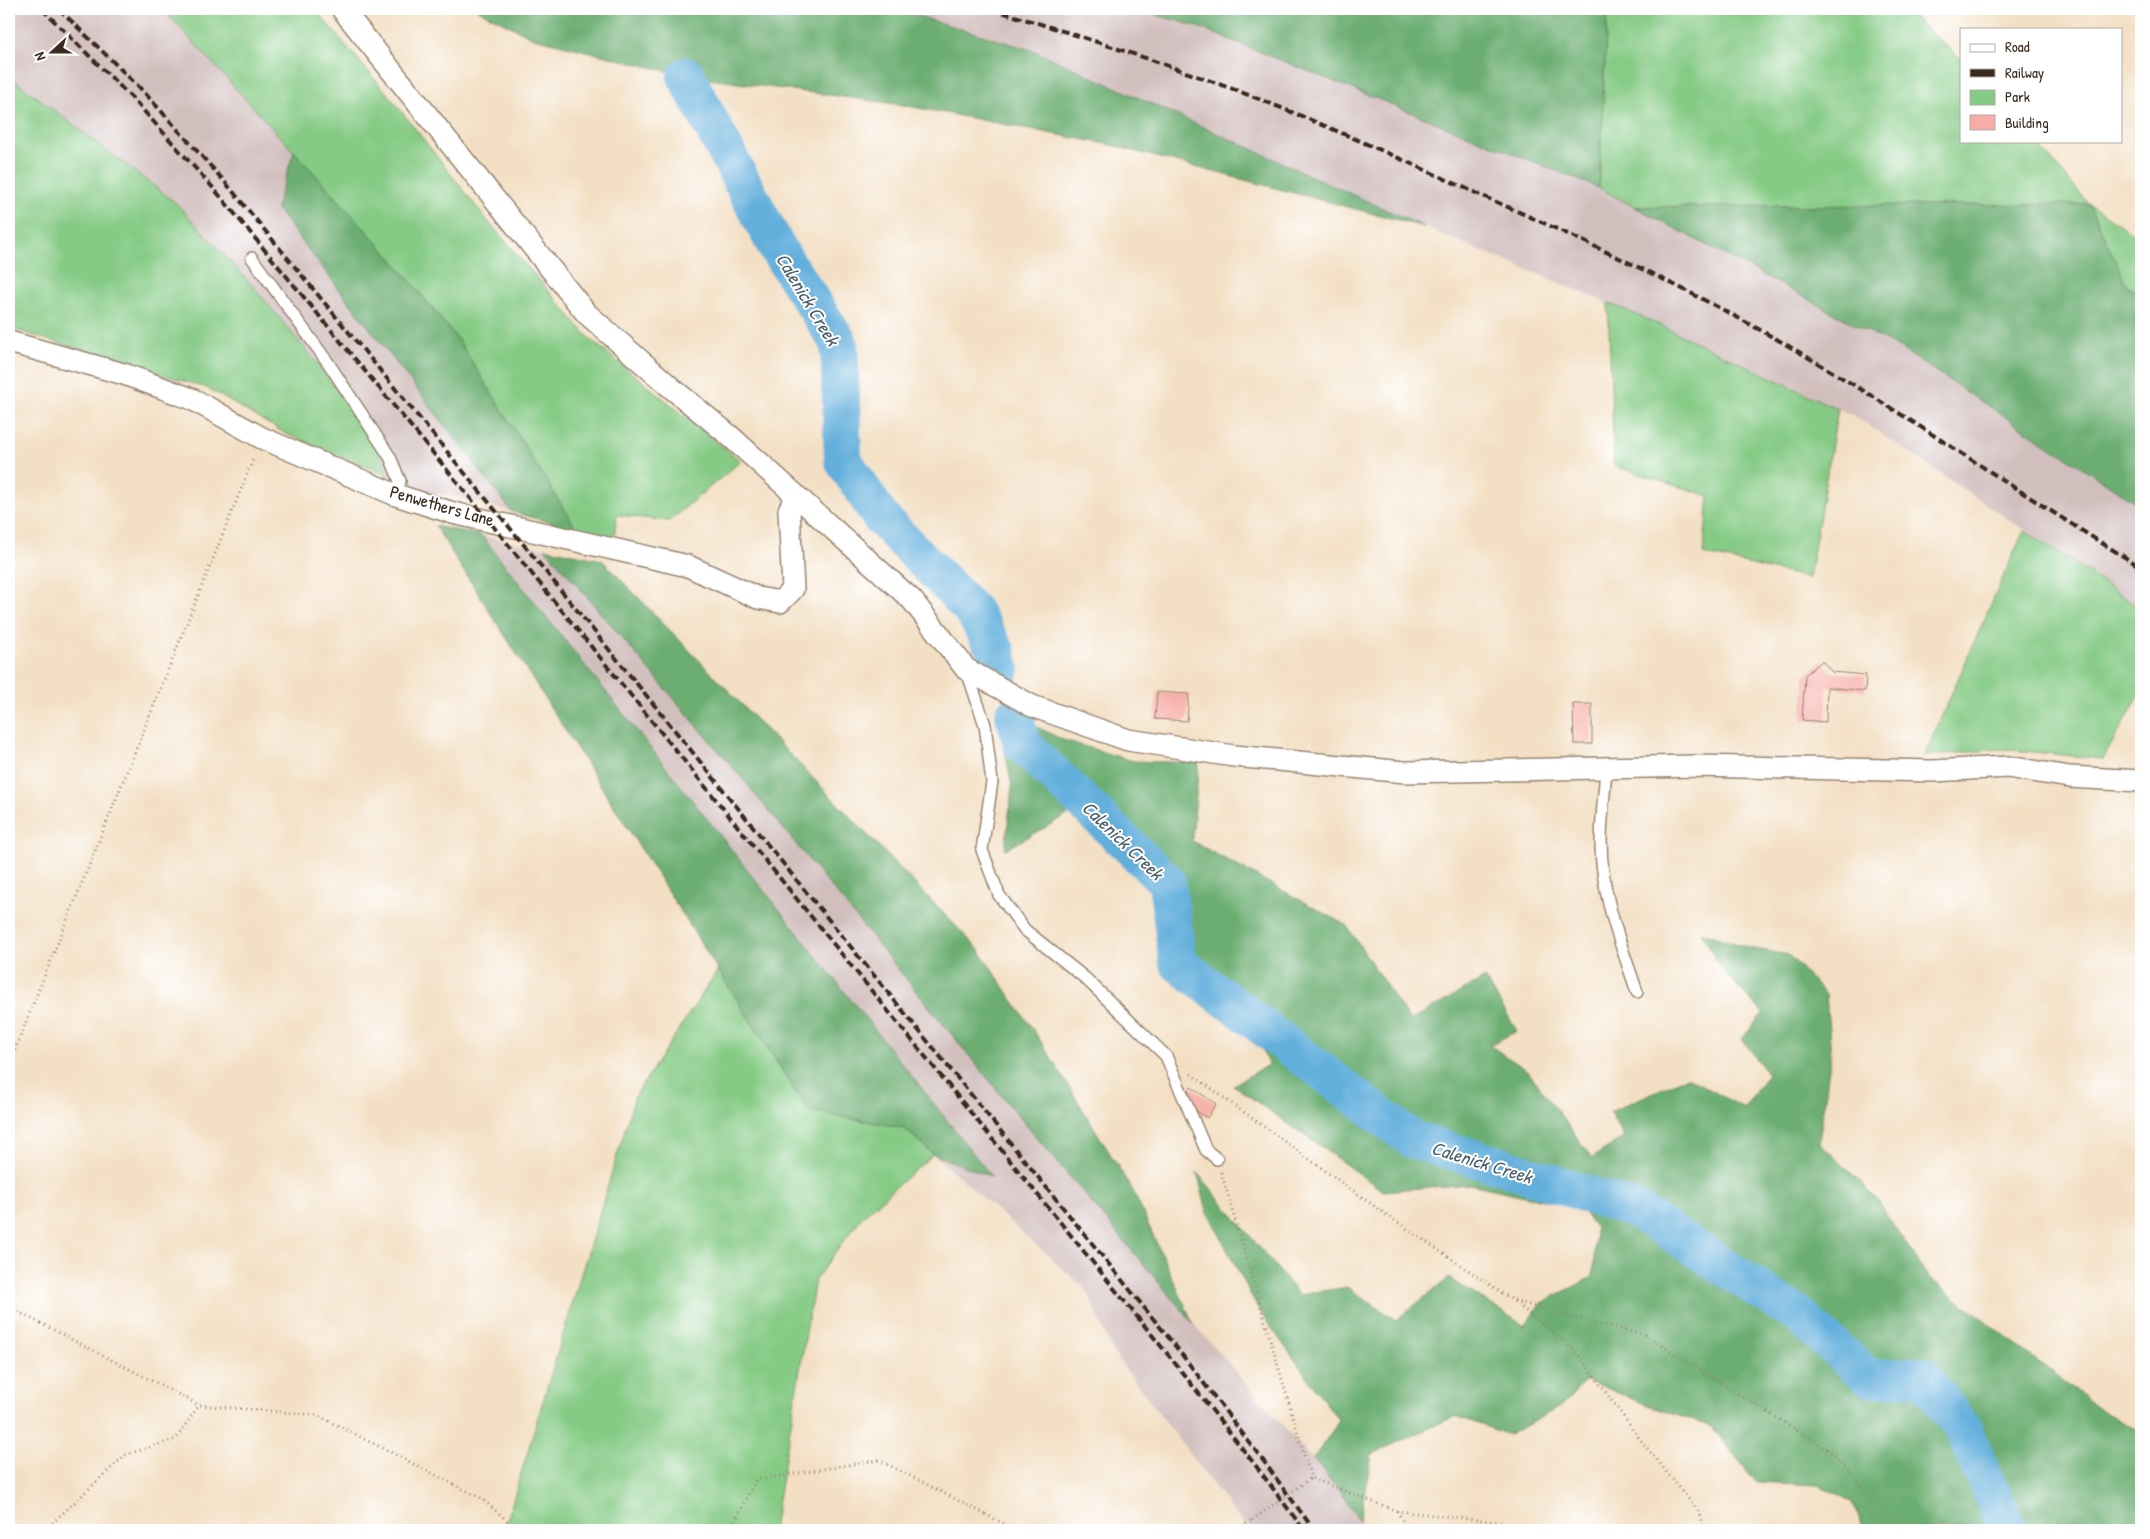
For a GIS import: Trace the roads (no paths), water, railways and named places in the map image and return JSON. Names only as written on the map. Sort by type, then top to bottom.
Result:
[{"type":"street","points":[[342,9],[586,313],[730,436],[912,600],[966,669],[1032,706],[1128,740],[1234,756],[1405,772],[1696,766],[1933,771],[2008,767],[2069,777],[2141,780]]},
{"type":"street","name":"Penwethers Lane","points":[[9,342],[124,374],[192,399],[262,438],[396,495],[453,513],[688,566],[758,598],[780,602],[792,589],[789,510],[796,496]]},
{"type":"lane","points":[[252,258],[329,364],[390,457],[400,481],[396,495]]},
{"type":"lane","points":[[966,669],[985,725],[992,782],[982,850],[999,895],[1025,930],[1085,978],[1166,1056],[1206,1150],[1217,1160]]},
{"type":"lane","points":[[1606,768],[1602,830],[1602,869],[1613,920],[1637,992]]},
{"type":"waterway","name":"Calenick Creek","points":[[686,76],[778,250],[839,343],[843,460],[881,518],[973,611],[996,651],[1001,669]]},
{"type":"waterway","name":"Calenick Creek","points":[[1014,715],[1022,744],[1167,882],[1178,963],[1413,1140],[1508,1168],[1638,1211],[1798,1315],[1869,1378],[1922,1376],[1962,1427],[2008,1530]]},
{"type":"railway","points":[[42,9],[134,100],[215,190],[462,488],[1174,1362],[1304,1530]]},
{"type":"railway","points":[[59,9],[143,91],[225,182],[524,545],[1173,1343],[1314,1530]]},
{"type":"railway","points":[[991,9],[1141,57],[1262,100],[1390,154],[1639,267],[1729,313],[1834,373],[2141,567]]}]
